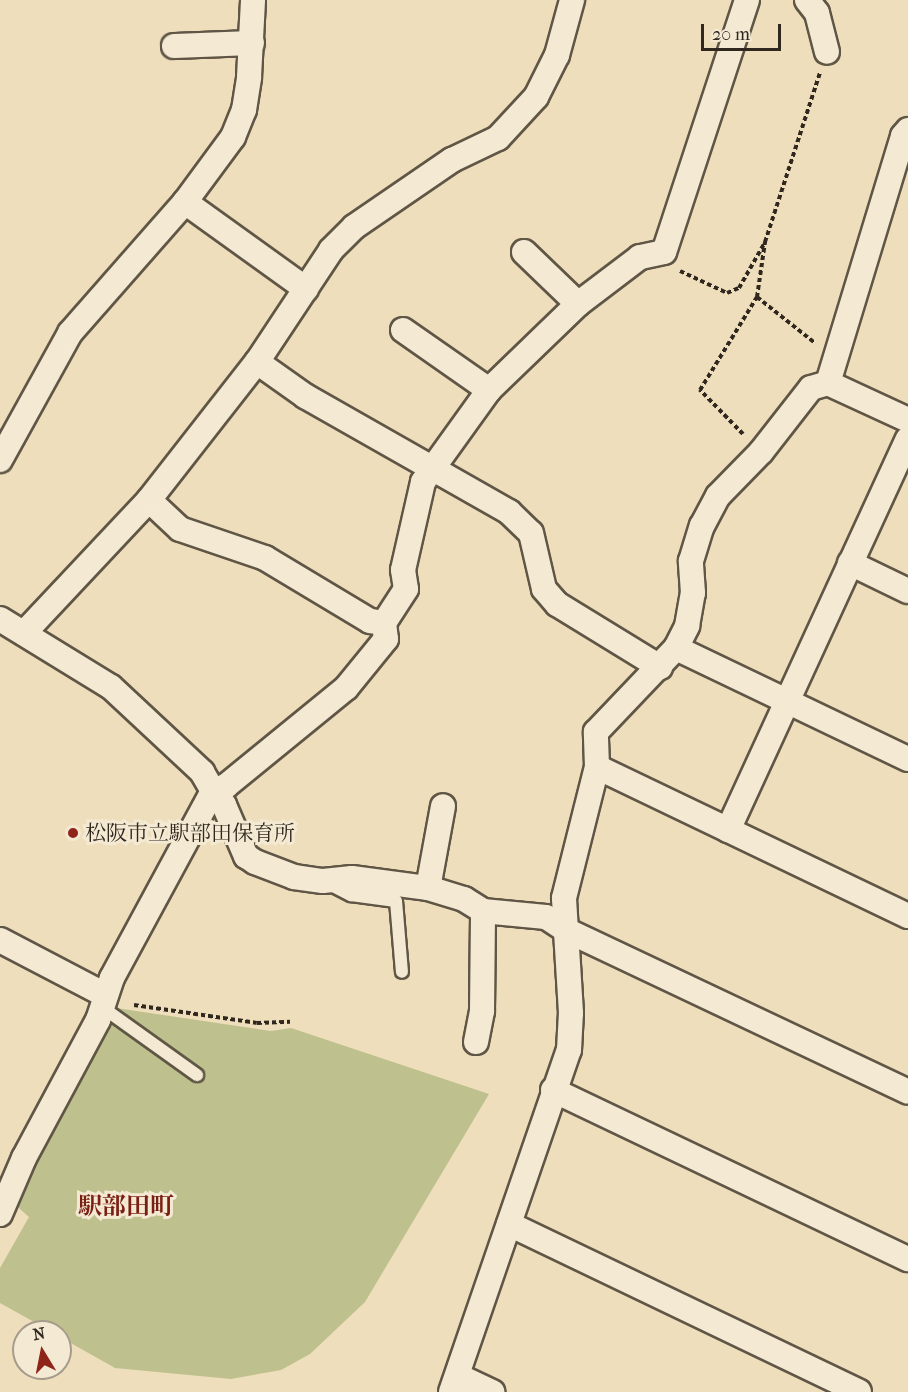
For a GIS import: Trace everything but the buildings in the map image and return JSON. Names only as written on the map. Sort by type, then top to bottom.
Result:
[{"type":"street","points":[[0,460],[5,434],[70,333],[185,202],[239,125],[252,43],[253,0]]},
{"type":"street","points":[[24,633],[148,500],[257,362],[331,250],[354,227],[452,160],[498,138],[536,97],[557,55],[572,0]]},
{"type":"street","points":[[0,1214],[103,1001],[213,790],[226,786],[346,688],[386,639],[384,623],[406,589],[403,570],[423,482],[432,466],[489,390],[578,304],[640,257],[664,252],[747,0]]},
{"type":"street","points":[[807,0],[817,13],[827,52]]},
{"type":"street","points":[[174,46],[252,43]]},
{"type":"street","points":[[828,383],[903,136],[908,130]]},
{"type":"street","points":[[185,202],[306,289]]},
{"type":"street","points":[[524,252],[578,304]]},
{"type":"street","points":[[403,330],[489,390]]},
{"type":"street","points":[[257,362],[305,396],[432,466],[509,512],[531,533],[544,589],[557,604],[660,667]]},
{"type":"street","points":[[492,1392],[454,1384],[571,1035],[566,930],[567,878],[597,767],[596,732],[676,648],[687,626],[693,593],[691,561],[702,526],[718,496],[761,452],[811,388],[828,383],[908,420]]},
{"type":"street","points":[[728,830],[908,439]]},
{"type":"street","points":[[148,500],[180,529],[265,558],[370,621],[384,623]]},
{"type":"street","points":[[850,563],[908,591]]},
{"type":"street","points":[[0,619],[111,687],[202,772],[224,805],[246,856],[294,877],[322,881],[352,878],[428,888],[464,899],[483,911],[546,917],[566,930],[908,1092]]},
{"type":"street","points":[[676,648],[908,759]]},
{"type":"street","points":[[597,767],[908,916]]},
{"type":"street","points":[[428,888],[443,806]]},
{"type":"street","points":[[476,1042],[482,1011],[483,911]]},
{"type":"street","points":[[0,940],[103,1001]]},
{"type":"street","points":[[553,1090],[908,1259]]},
{"type":"street","points":[[509,1224],[859,1392]]},
{"type":"lane","points":[[322,881],[351,895],[396,901],[402,972]]},
{"type":"lane","points":[[103,1001],[196,1075]]},
{"type":"path","points":[[761,452],[700,390],[757,297],[765,242],[827,52]]},
{"type":"path","points":[[655,254],[670,266],[727,293],[739,288],[765,242]]},
{"type":"path","points":[[757,297],[835,359]]},
{"type":"path","points":[[103,1001],[257,1023],[290,1022]]},
{"type":"green space","points":[[116,1008],[271,1031],[291,1028],[489,1094],[365,1302],[310,1354],[281,1370],[231,1379],[115,1368],[72,1344],[72,1320],[30,1320],[0,1303],[0,1268],[29,1217],[11,1201],[104,1021]]},
{"type":"place","name":"松阪市立駅部田保育所","points":[[73,833]]},
{"type":"district","name":"駅部田町","points":[[126,1207]]}]
